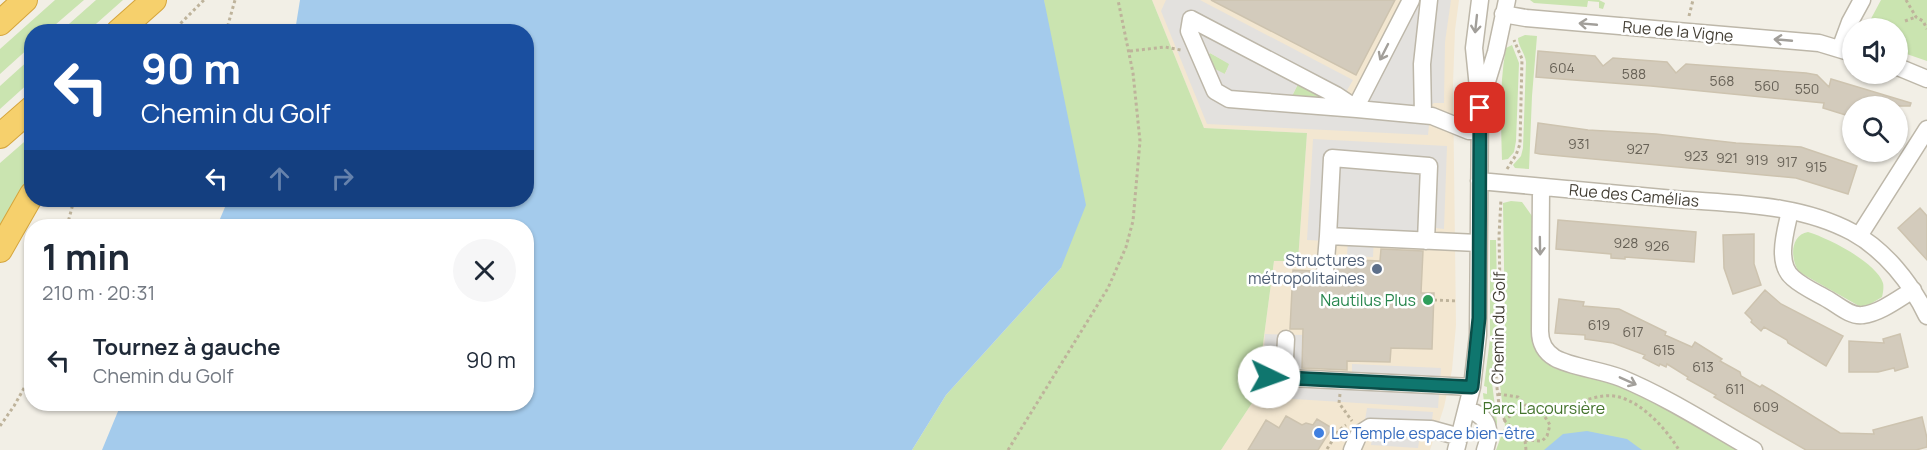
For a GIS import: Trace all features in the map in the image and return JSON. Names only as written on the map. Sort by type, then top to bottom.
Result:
[{"type":"highway","points":[[0,23],[25,0]]},
{"type":"highway","points":[[127,24],[154,0]]},
{"type":"highway","points":[[146,24],[160,0]]},
{"type":"highway","points":[[0,136],[24,115]]},
{"type":"highway","points":[[0,250],[25,207]]},
{"type":"street","points":[[1357,109],[1411,0]]},
{"type":"street","points":[[1423,115],[1423,54],[1429,0]]},
{"type":"street","name":"Chemin du Golf","points":[[1458,443],[1472,387],[1478,334],[1480,108],[1474,48],[1480,0]]},
{"type":"street","points":[[1852,18],[1862,0]]},
{"type":"street","name":"Chemin du Golf","points":[[1480,108],[1496,52],[1505,7]]},
{"type":"street","name":"Rue de la Vigne","points":[[1505,7],[1526,18],[1819,44],[1842,50]]},
{"type":"street","points":[[1357,109],[1336,95],[1191,19],[1189,31],[1215,91],[1229,99],[1423,115],[1479,131]]},
{"type":"street","points":[[1908,72],[1927,79]]},
{"type":"street","points":[[1859,236],[1927,129]]},
{"type":"street","points":[[1325,272],[1332,158],[1429,166],[1426,241]]},
{"type":"street","name":"Rue des Camélias","points":[[1479,181],[1762,206],[1824,219],[1859,236],[1888,260],[1913,290],[1927,316]]},
{"type":"street","points":[[1541,187],[1540,339],[1547,351],[1558,360],[1603,371],[1653,393],[1754,450]]},
{"type":"street","points":[[1790,211],[1784,244],[1784,261],[1789,274],[1798,282],[1847,311],[1859,315],[1879,310],[1913,290]]},
{"type":"street","points":[[1328,236],[1478,243]]},
{"type":"street","points":[[1286,339],[1276,378],[1472,387]]},
{"type":"street","points":[[1467,410],[1481,416],[1489,429],[1490,438],[1485,450]]},
{"type":"street","points":[[1352,450],[1359,434],[1370,427],[1431,429],[1458,443]]},
{"type":"path","points":[[180,24],[204,0]]},
{"type":"path","points":[[228,24],[235,0]]},
{"type":"path","points":[[1008,450],[1108,288],[1126,247],[1133,221],[1140,141],[1130,51],[1118,0]]},
{"type":"path","points":[[1688,18],[1693,0]]},
{"type":"path","points":[[1906,0],[1916,17],[1923,21],[1927,29]]},
{"type":"path","points":[[1908,20],[1916,17]]},
{"type":"path","points":[[1508,166],[1516,156],[1520,144],[1522,59],[1515,37]]},
{"type":"path","points":[[1130,51],[1165,47],[1200,56]]},
{"type":"path","name":"Chemin du Golf","points":[[1500,204],[1502,319],[1496,379],[1503,420]]},
{"type":"path","points":[[1434,300],[1458,301]]},
{"type":"path","points":[[0,426],[24,388]]},
{"type":"path","points":[[1497,394],[1518,397],[1529,409],[1542,412],[1566,408],[1598,397],[1619,397],[1655,419],[1664,428],[1678,450]]},
{"type":"path","points":[[1339,403],[1356,426]]},
{"type":"path","points":[[1529,409],[1503,420],[1525,440],[1542,441],[1547,436],[1550,425],[1542,412]]},
{"type":"path","points":[[1321,446],[1328,450],[1339,430],[1352,421]]},
{"type":"path","points":[[1525,440],[1526,450]]},
{"type":"shaded area","points":[[1152,0],[1459,0],[1455,30],[1453,84],[1456,325],[1452,370],[1444,407],[1430,450],[1221,450],[1256,397],[1274,261],[1298,261],[1307,133],[1204,128]]},
{"type":"shaded area","points":[[1166,0],[1200,0],[1353,80],[1346,92],[1351,95],[1354,94],[1402,0],[1451,0],[1445,42],[1444,103],[1431,105],[1428,135],[1207,124],[1161,11]],"holes":[[[1210,53],[1229,64],[1225,74],[1211,67],[1208,56]],[[1298,84],[1328,100],[1292,96]]]},
{"type":"shaded area","points":[[1313,139],[1447,146],[1444,229],[1427,227],[1426,241],[1374,238],[1373,257],[1347,256],[1348,238],[1327,241],[1307,240]]},
{"type":"shaded area","points":[[1265,334],[1303,335],[1302,372],[1352,375],[1352,364],[1441,368],[1438,408],[1261,397]]},
{"type":"shaded area","points":[[1367,408],[1433,412],[1431,429],[1421,429],[1418,448],[1371,445],[1374,427],[1367,428],[1365,420]]},
{"type":"green space","points":[[55,0],[84,0],[56,24],[28,24]]},
{"type":"green space","points":[[96,0],[123,0],[96,24],[69,24]]},
{"type":"green space","points":[[1044,0],[1152,0],[1204,128],[1307,133],[1298,261],[1274,261],[1256,397],[1221,450],[912,450],[946,395],[1061,268]]},
{"type":"green space","points":[[1530,0],[1599,0],[1605,3],[1603,9],[1599,8],[1599,2],[1588,1],[1587,7],[1534,3]]},
{"type":"green space","points":[[1881,0],[1927,0],[1927,61],[1908,54],[1908,18],[1871,18]]},
{"type":"green space","points":[[24,28],[24,52],[0,74],[0,49]]},
{"type":"green space","points":[[1525,35],[1537,36],[1529,169],[1515,168],[1513,165],[1521,156],[1523,148],[1526,62],[1518,38]]},
{"type":"green space","points":[[1512,45],[1519,63],[1516,141],[1514,152],[1508,159],[1502,160],[1502,76],[1506,48]]},
{"type":"green space","points":[[1210,53],[1230,64],[1224,75],[1211,67],[1208,56]]},
{"type":"green space","points":[[24,64],[24,87],[0,109],[0,86]]},
{"type":"green space","points":[[1298,84],[1329,101],[1292,96]]},
{"type":"green space","points":[[24,142],[24,190],[0,233],[0,163]]},
{"type":"green space","name":"Parc Lacoursière","points":[[1522,202],[1532,216],[1533,339],[1534,346],[1543,359],[1556,369],[1582,374],[1623,387],[1655,401],[1738,450],[1496,450],[1505,426],[1500,385],[1505,326],[1503,203]]},
{"type":"green space","points":[[1808,232],[1839,245],[1871,267],[1883,283],[1882,297],[1867,306],[1859,306],[1799,272],[1794,261],[1793,248],[1798,238]]},
{"type":"green space","points":[[1490,240],[1496,240],[1498,338],[1492,383],[1497,422],[1496,433],[1484,403],[1483,393],[1487,394],[1487,387],[1484,386],[1490,339]]},
{"type":"water","points":[[300,0],[1044,0],[1086,205],[1061,268],[946,395],[912,450],[102,450],[118,411],[534,411],[534,219],[220,219],[225,207],[534,207],[534,24],[296,24]]},
{"type":"water","points":[[1587,431],[1627,439],[1642,450],[1544,450],[1563,434]]},
{"type":"building","points":[[1211,0],[1395,0],[1356,75]]},
{"type":"building","points":[[1538,51],[1595,56],[1603,66],[1613,58],[1667,62],[1676,73],[1686,64],[1806,73],[1817,75],[1829,87],[1831,79],[1888,96],[1842,96],[1842,114],[1823,108],[1824,103],[1536,77]]},
{"type":"building","points":[[1538,123],[1588,130],[1801,147],[1857,166],[1848,194],[1796,178],[1535,153]]},
{"type":"building","points":[[1920,208],[1927,216],[1927,260],[1898,228]]},
{"type":"building","points":[[1558,220],[1696,232],[1694,262],[1611,258],[1611,254],[1556,249]]},
{"type":"building","points":[[1754,234],[1754,264],[1761,285],[1733,294],[1724,268],[1723,235]]},
{"type":"building","points":[[1381,249],[1423,251],[1421,293],[1434,293],[1432,349],[1391,348],[1390,362],[1347,361],[1347,370],[1302,368],[1303,329],[1290,329],[1293,270],[1315,271],[1319,280],[1329,282],[1337,272],[1337,259],[1380,261]]},
{"type":"building","points":[[1765,290],[1781,304],[1843,336],[1826,366],[1764,327],[1761,331],[1751,322],[1752,320],[1745,313]]},
{"type":"building","points":[[1559,299],[1584,302],[1583,306],[1619,309],[1666,332],[1665,335],[1692,347],[1695,342],[1722,359],[1720,361],[1740,372],[1741,376],[1760,387],[1762,385],[1840,433],[1874,434],[1873,430],[1922,417],[1927,447],[1916,450],[1806,450],[1714,397],[1716,395],[1687,379],[1688,377],[1667,364],[1666,367],[1660,364],[1659,366],[1643,358],[1645,355],[1613,343],[1585,339],[1585,335],[1555,333]]},
{"type":"building","points":[[1900,334],[1908,367],[1895,371],[1894,368],[1878,372],[1849,372],[1849,341],[1884,343],[1883,339]]},
{"type":"building","points":[[1286,416],[1302,425],[1306,423],[1313,425],[1317,419],[1332,428],[1318,450],[1248,450],[1266,420],[1279,428]]},
{"type":"place","name":"Structures métropolitaines","points":[[1377,269]]},
{"type":"place","name":"Nautilus Plus","points":[[1428,300]]},
{"type":"place","name":"Le Temple espace bien-être","points":[[1319,433]]},
{"type":"route","points":[[1269,377],[1472,387],[1479,318],[1480,108]]}]
